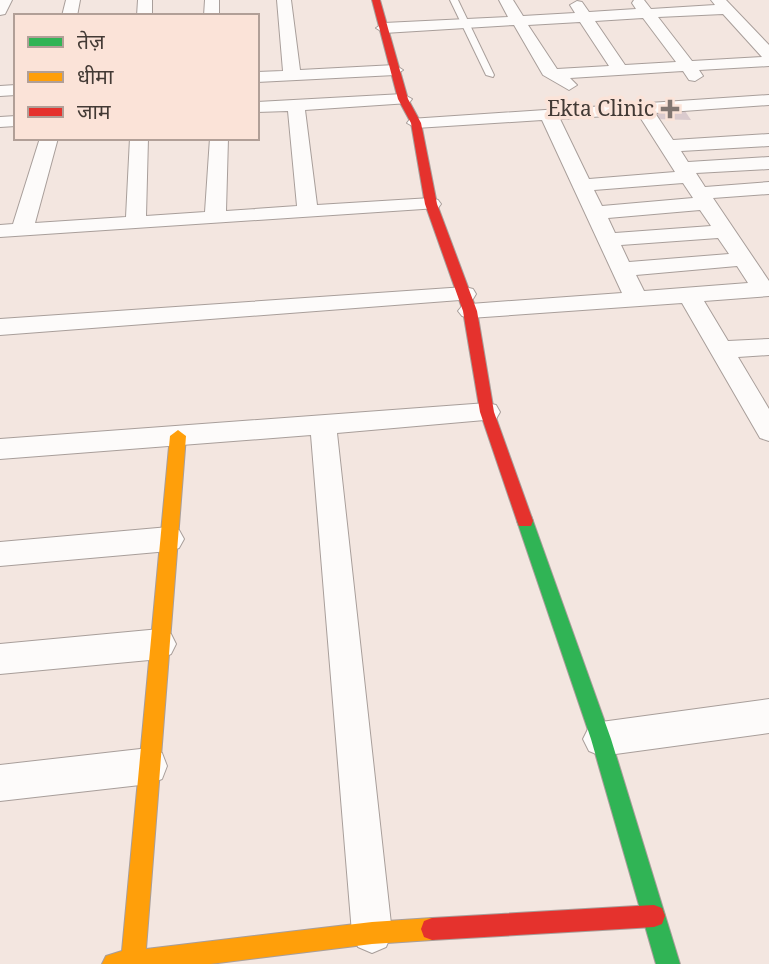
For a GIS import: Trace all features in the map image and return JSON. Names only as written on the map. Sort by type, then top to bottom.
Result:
[{"type":"street","points":[[0,12],[5,0]]},
{"type":"street","points":[[284,0],[292,76]]},
{"type":"street","points":[[376,0],[402,99],[416,123],[430,204],[468,302],[486,412],[601,739],[668,964]]},
{"type":"street","points":[[506,0],[550,71],[557,74],[597,110]]},
{"type":"street","points":[[574,0],[620,70]]},
{"type":"street","points":[[636,0],[715,103]]},
{"type":"street","points":[[384,28],[647,13],[722,5],[769,54]]},
{"type":"street","points":[[557,74],[769,61]]},
{"type":"street","points":[[259,77],[395,70]]},
{"type":"street","points":[[259,107],[402,99]]},
{"type":"street","points":[[647,116],[715,103],[769,105]]},
{"type":"street","points":[[296,105],[308,212]]},
{"type":"street","points":[[416,123],[597,110],[647,116],[769,105]]},
{"type":"street","points":[[548,113],[636,299]]},
{"type":"street","points":[[647,116],[766,289]]},
{"type":"street","points":[[22,230],[48,140]]},
{"type":"street","points":[[136,220],[139,140]]},
{"type":"street","points":[[215,218],[219,140]]},
{"type":"street","points":[[668,146],[769,140]]},
{"type":"street","points":[[596,213],[769,163]]},
{"type":"street","points":[[582,185],[769,188]]},
{"type":"street","points":[[0,231],[136,220],[215,218],[430,204]]},
{"type":"street","points":[[608,240],[724,231]]},
{"type":"street","points":[[622,269],[743,259]]},
{"type":"street","points":[[0,327],[468,302],[636,299],[766,289]]},
{"type":"street","points":[[690,295],[769,431]]},
{"type":"street","points":[[722,350],[769,347]]},
{"type":"street","points":[[0,449],[486,412]]},
{"type":"street","points":[[323,425],[372,933]]},
{"type":"street","points":[[133,962],[178,436]]},
{"type":"street","points":[[0,554],[169,539]]},
{"type":"street","points":[[0,659],[160,644]]},
{"type":"street","points":[[601,739],[769,716]]},
{"type":"street","points":[[0,783],[149,766]]},
{"type":"street","points":[[114,964],[372,933],[654,915]]},
{"type":"lane","points":[[454,0],[491,75]]},
{"type":"building","points":[[683,108],[691,120],[654,119],[648,110]]},
{"type":"traffic: fast","points":[[525,521],[601,739],[668,964]]},
{"type":"traffic: slow","points":[[133,962],[178,436]]},
{"type":"traffic: slow","points":[[114,964],[372,933],[432,929]]},
{"type":"traffic: jam","points":[[376,0],[403,99],[416,123],[431,204],[470,311],[487,412],[525,521]]},
{"type":"traffic: jam","points":[[432,929],[654,916]]},
{"type":"place","name":"Ekta Clinic","points":[[670,109]]}]
